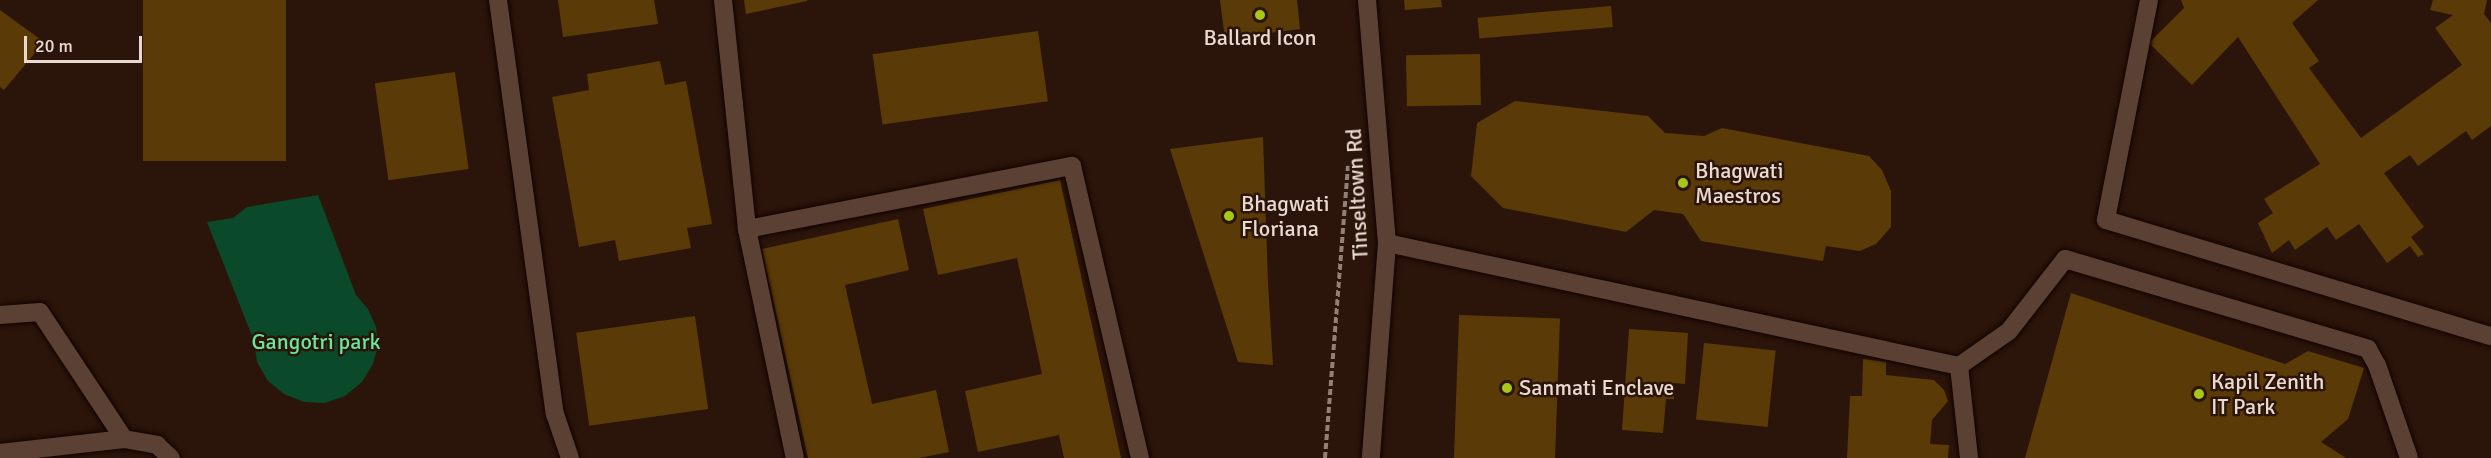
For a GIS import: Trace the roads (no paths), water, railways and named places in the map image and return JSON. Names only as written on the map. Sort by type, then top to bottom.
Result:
[{"type":"street","points":[[498,0],[555,414],[570,458]]},
{"type":"street","points":[[723,0],[747,229],[795,458]]},
{"type":"street","name":"Tinseltown Rd","points":[[1367,0],[1387,243],[1371,458]]},
{"type":"street","points":[[2149,0],[2106,220],[2491,336]]},
{"type":"street","points":[[747,229],[1072,166],[1140,458]]},
{"type":"street","points":[[1387,243],[1959,366],[2009,331],[2065,259],[2368,349],[2377,365],[2409,458]]},
{"type":"street","points":[[0,315],[40,312],[124,439]]},
{"type":"street","points":[[1959,366],[1969,458]]},
{"type":"street","points":[[0,453],[124,439],[157,445],[171,458]]},
{"type":"place","name":"Ballard Icon","points":[[1260,15]]},
{"type":"place","name":"Bhagwati Maestros","points":[[1683,183]]},
{"type":"place","name":"Bhagwati Floriana","points":[[1229,216]]},
{"type":"place","name":"Sanmati Enclave","points":[[1507,388]]},
{"type":"place","name":"Kapil Zenith IT Park","points":[[2199,394]]},
{"type":"park label","name":"Gangotri park","points":[[316,342]]}]
